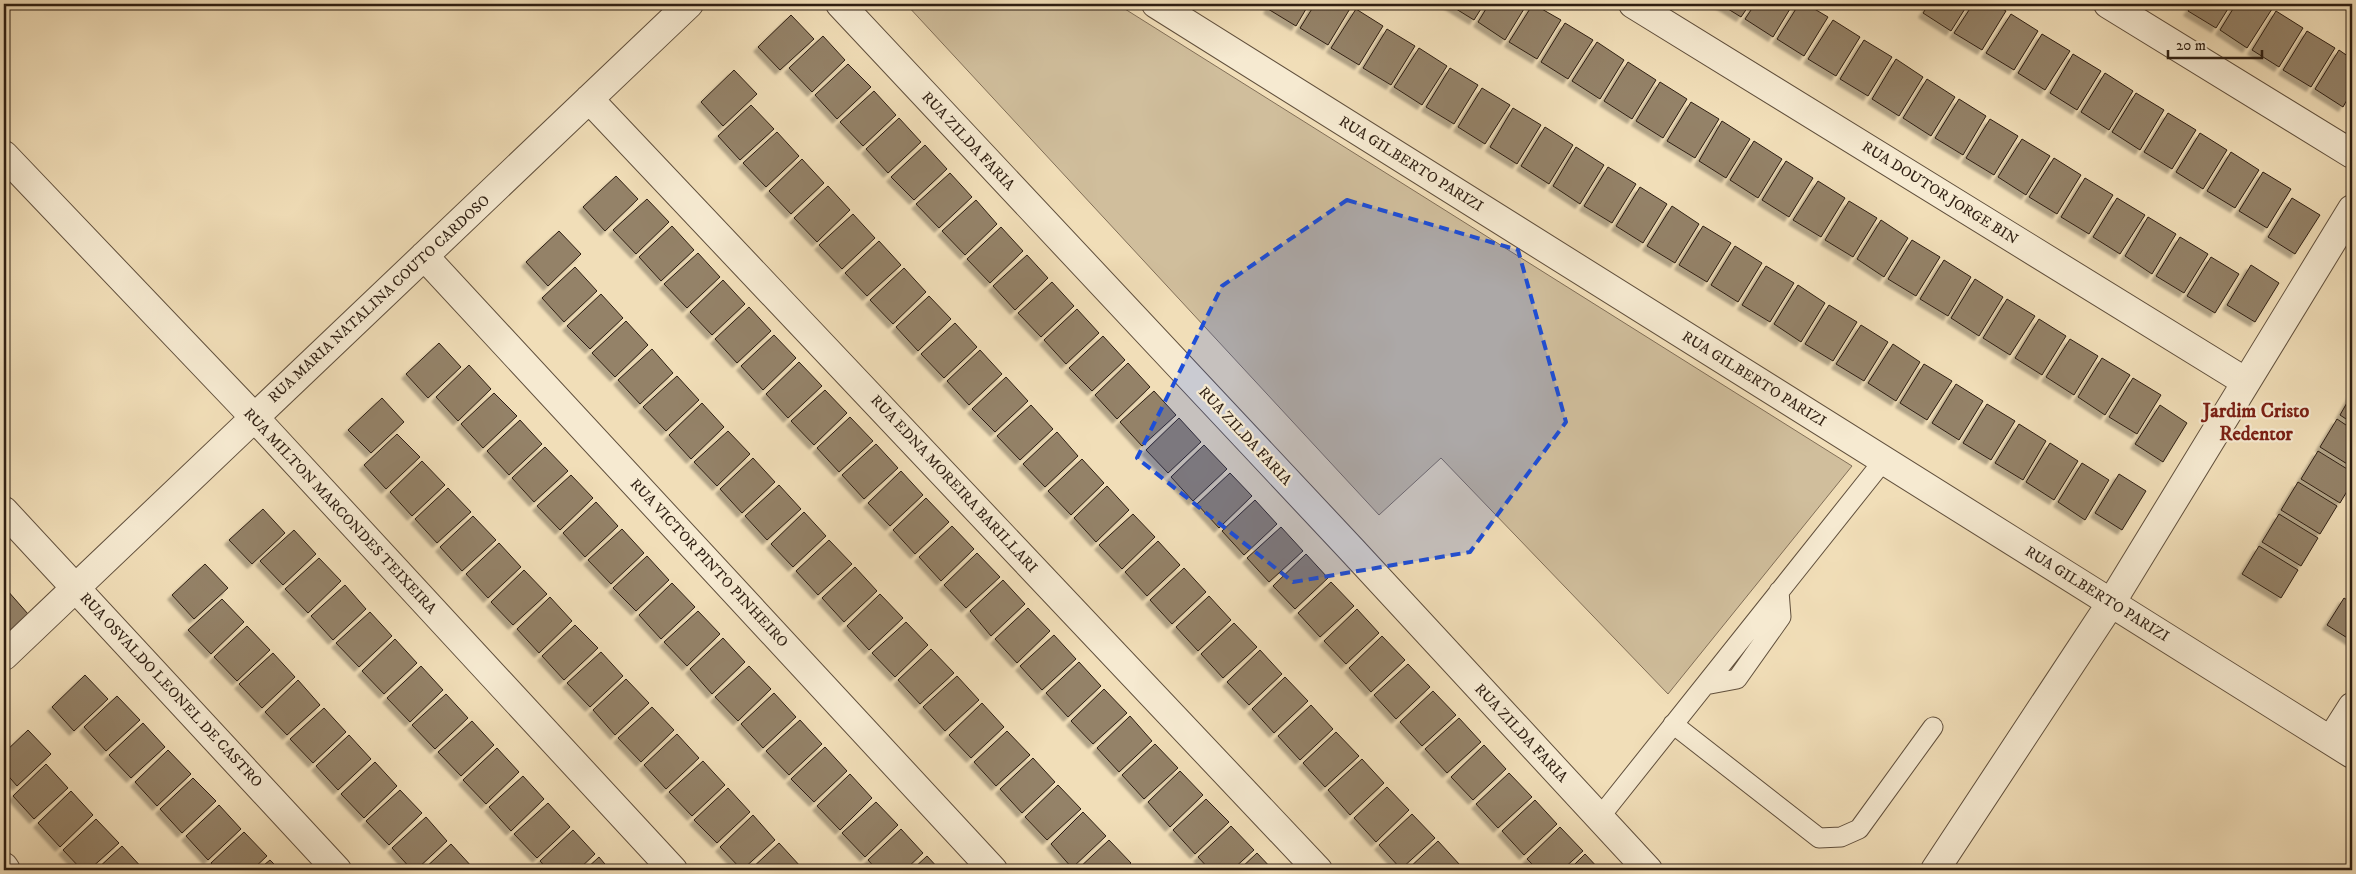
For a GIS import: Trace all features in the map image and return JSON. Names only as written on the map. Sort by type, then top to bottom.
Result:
[{"type":"street","name":"RUA MARIA NATALINA COUTO CARDOSO","points":[[4,656],[689,4]]},
{"type":"street","name":"RUA ZILDA FARIA","points":[[840,4],[1345,543],[1648,870]]},
{"type":"street","name":"RUA GILBERTO PARIZI","points":[[1156,4],[2342,747]]},
{"type":"street","name":"RUA DOUTOR JORGE BIN","points":[[1634,4],[2246,382]]},
{"type":"street","points":[[2108,4],[2352,154]]},
{"type":"street","name":"RUA EDNA MOREIRA BARILLARI","points":[[590,98],[1318,870]]},
{"type":"street","name":"RUA MILTON MARCONDES TEIXEIRA","points":[[4,155],[254,417],[673,870]]},
{"type":"street","points":[[1935,870],[2111,603],[2352,209]]},
{"type":"street","name":"RUA VICTOR PINTO PINHEIRO","points":[[424,256],[993,870]]},
{"type":"street","name":"RUA OSVALDO LEONEL DE CASTRO","points":[[4,511],[337,870]]},
{"type":"street","points":[[2342,747],[2352,707]]},
{"type":"lane","points":[[1599,818],[1884,460]]},
{"type":"lane","points":[[1673,724],[1819,838],[1841,837],[1859,829],[1933,728]]},
{"type":"highlighted area","points":[[1347,200],[1518,250],[1566,422],[1470,552],[1293,582],[1137,458],[1222,286]]},
{"type":"shaded area","points":[[906,4],[1117,4],[1852,466],[1668,694],[1441,458],[1379,515]]},
{"type":"building","points":[[1271,4],[1309,4],[1296,26],[1268,9]]},
{"type":"building","points":[[1315,4],[1347,4],[1351,7],[1328,45],[1300,28]]},
{"type":"building","points":[[1448,4],[1484,4],[1474,20]]},
{"type":"building","points":[[1489,4],[1527,4],[1505,40],[1478,22]]},
{"type":"building","points":[[1533,4],[1561,20],[1537,59],[1509,42]]},
{"type":"building","points":[[1720,4],[1750,4],[1741,17]]},
{"type":"building","points":[[1755,4],[1793,4],[1773,37],[1745,19]]},
{"type":"building","points":[[1799,4],[1806,4],[1828,17],[1804,56],[1777,39]]},
{"type":"building","points":[[1929,4],[1968,4],[1951,31],[1923,13]]},
{"type":"building","points":[[1973,4],[1994,4],[2006,11],[1982,50],[1954,33]]},
{"type":"building","points":[[2193,4],[2231,4],[2216,28],[2188,11]]},
{"type":"building","points":[[2236,4],[2264,4],[2272,9],[2247,48],[2220,30]]},
{"type":"building","points":[[1356,9],[1383,26],[1359,65],[1331,48]]},
{"type":"building","points":[[2276,11],[2303,28],[2279,67],[2252,50]]},
{"type":"building","points":[[2011,14],[2038,31],[2014,70],[1986,53]]},
{"type":"building","points":[[791,15],[814,39],[780,70],[758,47]]},
{"type":"building","points":[[1833,20],[1860,37],[1836,76],[1808,59]]},
{"type":"building","points":[[1565,23],[1593,40],[1568,79],[1541,62]]},
{"type":"building","points":[[1387,29],[1415,46],[1391,85],[1363,68]]},
{"type":"building","points":[[2307,31],[2335,48],[2311,87],[2283,70]]},
{"type":"building","points":[[2042,34],[2070,51],[2045,90],[2018,73]]},
{"type":"building","points":[[823,36],[845,60],[812,92],[789,68]]},
{"type":"building","points":[[1864,40],[1892,57],[1868,96],[1840,79]]},
{"type":"building","points":[[1597,42],[1624,60],[1600,99],[1572,81]]},
{"type":"building","points":[[1419,48],[1447,66],[1422,105],[1394,87]]},
{"type":"building","points":[[2339,50],[2352,59],[2352,91],[2343,107],[2315,89]]},
{"type":"building","points":[[2073,54],[2101,71],[2077,110],[2050,93]]},
{"type":"building","points":[[1896,59],[1923,77],[1899,116],[1872,99]]},
{"type":"building","points":[[1628,62],[1656,80],[1632,119],[1604,101]]},
{"type":"building","points":[[848,64],[871,87],[837,119],[815,95]]},
{"type":"building","points":[[1450,68],[1478,85],[1454,124],[1426,107]]},
{"type":"building","points":[[734,70],[757,94],[723,126],[701,102]]},
{"type":"building","points":[[2105,73],[2133,91],[2109,130],[2081,112]]},
{"type":"building","points":[[1927,79],[1955,97],[1931,136],[1903,118]]},
{"type":"building","points":[[1660,82],[1687,99],[1663,138],[1636,121]]},
{"type":"building","points":[[1482,88],[1510,105],[1485,144],[1458,127]]},
{"type":"building","points":[[874,91],[896,115],[863,146],[840,122]]},
{"type":"building","points":[[2136,93],[2164,110],[2140,150],[2112,132]]},
{"type":"building","points":[[1959,99],[1986,116],[1963,155],[1935,138]]},
{"type":"building","points":[[1691,102],[1719,119],[1695,158],[1667,141]]},
{"type":"building","points":[[751,105],[774,129],[740,160],[718,136]]},
{"type":"building","points":[[1513,108],[1541,125],[1517,164],[1490,147]]},
{"type":"building","points":[[2168,113],[2196,130],[2172,169],[2144,152]]},
{"type":"building","points":[[899,118],[921,142],[888,173],[866,149]]},
{"type":"building","points":[[1990,119],[2018,136],[1994,175],[1966,158]]},
{"type":"building","points":[[1722,121],[1750,139],[1726,178],[1699,161]]},
{"type":"building","points":[[1545,127],[1573,145],[1549,184],[1521,166]]},
{"type":"building","points":[[777,132],[799,156],[766,187],[743,163]]},
{"type":"building","points":[[2200,133],[2227,150],[2203,189],[2176,172]]},
{"type":"building","points":[[2022,139],[2050,156],[2026,195],[1998,177]]},
{"type":"building","points":[[1754,141],[1782,159],[1758,198],[1730,180]]},
{"type":"building","points":[[925,145],[947,169],[914,200],[891,177]]},
{"type":"building","points":[[1576,147],[1604,165],[1580,204],[1553,186]]},
{"type":"building","points":[[2231,152],[2259,170],[2235,208],[2207,191]]},
{"type":"building","points":[[2054,158],[2081,175],[2057,214],[2029,197]]},
{"type":"building","points":[[802,159],[824,183],[791,214],[769,191]]},
{"type":"building","points":[[1786,161],[1813,178],[1789,217],[1762,200]]},
{"type":"building","points":[[1608,167],[1636,184],[1612,223],[1584,206]]},
{"type":"building","points":[[2263,172],[2291,189],[2267,228],[2239,211]]},
{"type":"building","points":[[950,173],[972,197],[939,228],[916,204]]},
{"type":"building","points":[[616,176],[638,199],[605,231],[583,207]]},
{"type":"building","points":[[2085,178],[2113,195],[2089,234],[2061,217]]},
{"type":"building","points":[[1818,181],[1845,198],[1821,237],[1793,220]]},
{"type":"building","points":[[828,186],[850,210],[817,242],[794,218]]},
{"type":"building","points":[[1640,187],[1667,204],[1643,243],[1616,226]]},
{"type":"building","points":[[2117,198],[2145,215],[2120,254],[2093,237]]},
{"type":"building","points":[[2292,198],[2320,215],[2295,254],[2268,237]]},
{"type":"building","points":[[647,199],[669,222],[636,254],[613,230]]},
{"type":"building","points":[[976,200],[997,224],[965,255],[942,231]]},
{"type":"building","points":[[1849,201],[1877,218],[1853,257],[1825,240]]},
{"type":"building","points":[[1672,206],[1699,224],[1675,263],[1647,246]]},
{"type":"building","points":[[853,214],[875,238],[842,269],[819,245]]},
{"type":"building","points":[[2148,217],[2176,234],[2152,274],[2125,256]]},
{"type":"building","points":[[1881,220],[1908,238],[1884,277],[1857,259]]},
{"type":"building","points":[[672,226],[694,250],[661,281],[639,257]]},
{"type":"building","points":[[1703,226],[1731,243],[1707,282],[1679,265]]},
{"type":"building","points":[[1001,227],[1023,251],[990,283],[967,259]]},
{"type":"building","points":[[559,231],[581,254],[548,286],[526,262]]},
{"type":"building","points":[[2180,237],[2208,254],[2184,293],[2156,276]]},
{"type":"building","points":[[1912,240],[1940,257],[1916,296],[1888,279]]},
{"type":"building","points":[[879,241],[901,265],[867,296],[845,273]]},
{"type":"building","points":[[1735,246],[1762,263],[1738,302],[1711,285]]},
{"type":"building","points":[[698,253],[720,277],[687,308],[664,284]]},
{"type":"building","points":[[1027,255],[1048,278],[1015,310],[993,286]]},
{"type":"building","points":[[2211,257],[2239,274],[2215,313],[2187,296]]},
{"type":"building","points":[[1944,260],[1971,277],[1948,316],[1920,299]]},
{"type":"building","points":[[2251,265],[2279,283],[2255,322],[2227,305]]},
{"type":"building","points":[[1766,266],[1794,283],[1770,322],[1742,305]]},
{"type":"building","points":[[575,267],[597,291],[564,322],[542,298]]},
{"type":"building","points":[[904,268],[926,292],[893,324],[870,300]]},
{"type":"building","points":[[1975,279],[2003,297],[1979,336],[1951,318]]},
{"type":"building","points":[[723,280],[745,304],[712,335],[690,312]]},
{"type":"building","points":[[1052,282],[1074,306],[1041,337],[1018,313]]},
{"type":"building","points":[[1798,285],[1825,303],[1801,342],[1774,324]]},
{"type":"building","points":[[601,294],[623,318],[590,349],[567,326]]},
{"type":"building","points":[[929,296],[951,319],[918,351],[896,327]]},
{"type":"building","points":[[2007,299],[2035,316],[2010,355],[1983,338]]},
{"type":"building","points":[[1829,305],[1857,322],[1833,361],[1805,344]]},
{"type":"building","points":[[749,307],[771,331],[737,363],[715,339]]},
{"type":"building","points":[[1077,309],[1099,333],[1066,364],[1044,340]]},
{"type":"building","points":[[2039,319],[2066,336],[2042,375],[2015,358]]},
{"type":"building","points":[[626,321],[648,345],[615,377],[592,353]]},
{"type":"building","points":[[955,323],[977,347],[944,378],[921,354]]},
{"type":"building","points":[[1861,325],[1888,342],[1864,381],[1836,364]]},
{"type":"building","points":[[774,335],[796,358],[763,390],[741,366]]},
{"type":"building","points":[[1103,336],[1125,360],[1092,391],[1069,368]]},
{"type":"building","points":[[2070,339],[2098,356],[2074,395],[2046,377]]},
{"type":"building","points":[[439,343],[461,367],[428,398],[406,374]]},
{"type":"building","points":[[1893,344],[1920,362],[1896,401],[1868,383]]},
{"type":"building","points":[[652,349],[673,373],[640,404],[618,380]]},
{"type":"building","points":[[980,350],[1002,374],[969,405],[947,381]]},
{"type":"building","points":[[2102,358],[2130,375],[2105,415],[2078,397]]},
{"type":"building","points":[[799,362],[822,386],[788,418],[766,394]]},
{"type":"building","points":[[1128,363],[1150,387],[1117,419],[1095,395]]},
{"type":"building","points":[[1924,364],[1952,381],[1927,420],[1900,403]]},
{"type":"building","points":[[469,365],[491,389],[458,421],[436,397]]},
{"type":"building","points":[[677,376],[699,400],[666,431],[643,407]]},
{"type":"building","points":[[1006,377],[1028,401],[995,432],[972,409]]},
{"type":"building","points":[[2133,378],[2161,395],[2137,434],[2109,417]]},
{"type":"building","points":[[1956,384],[1983,401],[1959,440],[1932,423]]},
{"type":"building","points":[[825,390],[847,413],[814,445],[791,421]]},
{"type":"building","points":[[1154,391],[1176,415],[1142,446],[1120,422]]},
{"type":"building","points":[[494,393],[517,416],[483,448],[461,424]]},
{"type":"building","points":[[2352,394],[2352,423],[2340,415]]},
{"type":"building","points":[[382,398],[404,422],[371,453],[348,430]]},
{"type":"building","points":[[702,403],[724,427],[691,459],[669,435]]},
{"type":"building","points":[[1987,404],[2015,421],[1991,460],[1963,443]]},
{"type":"building","points":[[1031,405],[1053,429],[1020,460],[997,436]]},
{"type":"building","points":[[2160,405],[2187,423],[2163,462],[2135,444]]},
{"type":"building","points":[[850,417],[873,441],[839,472],[817,448]]},
{"type":"building","points":[[1179,418],[1201,442],[1168,473],[1146,450]]},
{"type":"building","points":[[2337,419],[2352,429],[2352,467],[2320,447]]},
{"type":"building","points":[[520,420],[542,444],[509,475],[487,451]]},
{"type":"building","points":[[2019,424],[2046,441],[2023,480],[1995,463]]},
{"type":"building","points":[[728,431],[750,454],[717,486],[694,462]]},
{"type":"building","points":[[1057,432],[1078,456],[1045,487],[1023,464]]},
{"type":"building","points":[[397,434],[420,457],[386,489],[364,465]]},
{"type":"building","points":[[2050,443],[2078,461],[2054,500],[2026,482]]},
{"type":"building","points":[[876,444],[898,468],[864,499],[842,475]]},
{"type":"building","points":[[1204,445],[1227,469],[1193,501],[1171,477]]},
{"type":"building","points":[[545,447],[568,471],[534,502],[512,478]]},
{"type":"building","points":[[2318,451],[2352,472],[2352,483],[2340,503],[2301,479]]},
{"type":"building","points":[[753,458],[775,482],[742,513],[720,489]]},
{"type":"building","points":[[1082,459],[1104,483],[1071,515],[1048,491]]},
{"type":"building","points":[[422,461],[445,485],[412,516],[390,492]]},
{"type":"building","points":[[2082,463],[2109,480],[2085,520],[2058,502]]},
{"type":"building","points":[[901,471],[923,495],[890,526],[868,503]]},
{"type":"building","points":[[1230,473],[1252,496],[1219,528],[1197,504]]},
{"type":"building","points":[[2119,474],[2146,491],[2122,530],[2095,513]]},
{"type":"building","points":[[571,475],[593,498],[560,530],[537,506]]},
{"type":"building","points":[[2298,482],[2337,506],[2320,534],[2281,510]]},
{"type":"building","points":[[779,485],[801,509],[767,540],[745,516]]},
{"type":"building","points":[[1107,486],[1129,510],[1096,542],[1074,518]]},
{"type":"building","points":[[448,488],[471,512],[437,543],[415,519]]},
{"type":"building","points":[[926,498],[949,522],[915,554],[893,530]]},
{"type":"building","points":[[1255,500],[1277,524],[1244,555],[1222,531]]},
{"type":"building","points":[[596,502],[618,526],[585,557],[563,533]]},
{"type":"building","points":[[263,509],[285,533],[252,564],[229,540]]},
{"type":"building","points":[[804,512],[826,536],[793,567],[771,544]]},
{"type":"building","points":[[1133,514],[1155,537],[1122,569],[1099,545]]},
{"type":"building","points":[[2279,514],[2318,538],[2301,566],[2262,542]]},
{"type":"building","points":[[473,516],[496,540],[462,571],[440,547]]},
{"type":"building","points":[[952,526],[974,549],[941,581],[919,557]]},
{"type":"building","points":[[1281,527],[1303,551],[1269,582],[1247,558]]},
{"type":"building","points":[[622,529],[644,553],[611,584],[588,560]]},
{"type":"building","points":[[294,530],[316,554],[283,585],[260,561]]},
{"type":"building","points":[[829,540],[852,564],[818,595],[796,571]]},
{"type":"building","points":[[1158,541],[1180,565],[1147,596],[1125,572]]},
{"type":"building","points":[[499,543],[521,567],[488,598],[466,574]]},
{"type":"building","points":[[2259,546],[2298,570],[2281,598],[2242,574]]},
{"type":"building","points":[[977,553],[1000,577],[966,608],[944,585]]},
{"type":"building","points":[[1306,554],[1328,578],[1295,609],[1273,586]]},
{"type":"building","points":[[647,556],[669,580],[636,611],[613,588]]},
{"type":"building","points":[[319,558],[341,581],[308,613],[285,589]]},
{"type":"building","points":[[205,564],[228,588],[194,619],[172,595]]},
{"type":"building","points":[[855,567],[877,591],[844,622],[822,598]]},
{"type":"building","points":[[1184,568],[1206,592],[1172,624],[1150,600]]},
{"type":"building","points":[[524,570],[547,594],[513,625],[491,602]]},
{"type":"building","points":[[1003,580],[1025,604],[991,636],[970,611]]},
{"type":"building","points":[[1331,582],[1354,606],[1320,637],[1298,613]]},
{"type":"building","points":[[672,583],[695,607],[661,639],[639,615]]},
{"type":"building","points":[[345,585],[366,609],[333,640],[311,616]]},
{"type":"building","points":[[7,590],[28,614],[4,637],[4,593]]},
{"type":"building","points":[[880,594],[903,618],[869,650],[847,626]]},
{"type":"building","points":[[1209,596],[1231,620],[1198,651],[1176,627]]},
{"type":"building","points":[[550,597],[572,621],[539,653],[517,629]]},
{"type":"building","points":[[2344,598],[2352,603],[2352,641],[2327,625]]},
{"type":"building","points":[[222,599],[244,622],[211,654],[188,630]]},
{"type":"building","points":[[1028,608],[1050,631],[1017,663],[995,639]]},
{"type":"building","points":[[1357,609],[1379,633],[1346,664],[1324,641]]},
{"type":"building","points":[[698,611],[720,634],[687,666],[664,642]]},
{"type":"building","points":[[370,612],[392,636],[359,667],[336,643]]},
{"type":"building","points":[[906,622],[928,645],[895,677],[872,653]]},
{"type":"building","points":[[1234,623],[1257,647],[1223,678],[1201,654]]},
{"type":"building","points":[[575,625],[598,648],[564,680],[542,656]]},
{"type":"building","points":[[247,626],[270,650],[237,681],[214,657]]},
{"type":"building","points":[[1054,635],[1076,659],[1042,690],[1020,666]]},
{"type":"building","points":[[1382,636],[1405,660],[1371,692],[1349,668]]},
{"type":"building","points":[[723,638],[745,662],[712,694],[690,669]]},
{"type":"building","points":[[395,639],[417,663],[384,694],[362,671]]},
{"type":"building","points":[[931,649],[954,673],[920,704],[898,680]]},
{"type":"building","points":[[1260,650],[1282,674],[1249,705],[1227,682]]},
{"type":"building","points":[[601,652],[623,676],[590,707],[567,683]]},
{"type":"building","points":[[273,653],[295,677],[262,708],[239,684]]},
{"type":"building","points":[[1079,662],[1101,686],[1068,717],[1046,693]]},
{"type":"building","points":[[1408,664],[1430,687],[1396,719],[1374,695]]},
{"type":"building","points":[[421,666],[443,690],[410,722],[387,698]]},
{"type":"building","points":[[749,666],[771,689],[738,721],[715,697]]},
{"type":"building","points":[[85,675],[108,699],[74,731],[52,707]]},
{"type":"building","points":[[957,676],[979,700],[945,731],[923,707]]},
{"type":"building","points":[[1285,677],[1308,701],[1274,733],[1252,709]]},
{"type":"building","points":[[626,679],[649,703],[615,735],[593,710]]},
{"type":"building","points":[[298,680],[320,705],[287,735],[265,712]]},
{"type":"building","points":[[1104,689],[1127,713],[1093,744],[1071,721]]},
{"type":"building","points":[[1433,691],[1456,715],[1422,746],[1400,722]]},
{"type":"building","points":[[774,693],[796,717],[763,748],[741,724]]},
{"type":"building","points":[[446,694],[468,718],[435,749],[412,725]]},
{"type":"building","points":[[117,696],[140,720],[106,751],[84,727]]},
{"type":"building","points":[[982,703],[1004,727],[971,758],[949,735]]},
{"type":"building","points":[[1311,705],[1333,729],[1300,760],[1278,736]]},
{"type":"building","points":[[652,707],[674,730],[641,762],[618,738]]},
{"type":"building","points":[[324,708],[346,732],[313,763],[290,739]]},
{"type":"building","points":[[1130,716],[1152,741],[1119,772],[1097,748]]},
{"type":"building","points":[[1459,718],[1481,742],[1447,773],[1425,749]]},
{"type":"building","points":[[800,720],[822,744],[789,775],[766,751]]},
{"type":"building","points":[[472,721],[494,745],[461,776],[438,752]]},
{"type":"building","points":[[143,723],[165,747],[131,778],[109,755]]},
{"type":"building","points":[[28,730],[51,754],[17,786],[4,771],[4,753]]},
{"type":"building","points":[[1007,731],[1030,755],[996,786],[974,762]]},
{"type":"building","points":[[1336,732],[1359,756],[1325,787],[1303,763]]},
{"type":"building","points":[[677,734],[699,758],[666,789],[644,765]]},
{"type":"building","points":[[349,735],[371,759],[338,790],[316,766]]},
{"type":"building","points":[[1155,744],[1178,768],[1144,799],[1122,775]]},
{"type":"building","points":[[1484,745],[1506,769],[1473,800],[1451,777]]},
{"type":"building","points":[[825,747],[847,771],[814,802],[791,779]]},
{"type":"building","points":[[497,748],[519,772],[486,804],[463,780]]},
{"type":"building","points":[[168,750],[191,774],[157,806],[135,782]]},
{"type":"building","points":[[1033,758],[1055,782],[1022,813],[1000,789]]},
{"type":"building","points":[[1362,759],[1384,783],[1350,815],[1328,790]]},
{"type":"building","points":[[703,761],[725,785],[692,816],[669,792]]},
{"type":"building","points":[[375,762],[397,786],[364,818],[341,794]]},
{"type":"building","points":[[46,764],[68,788],[34,819],[13,796]]},
{"type":"building","points":[[1180,771],[1203,795],[1170,827],[1148,802]]},
{"type":"building","points":[[1509,773],[1532,797],[1498,828],[1476,804]]},
{"type":"building","points":[[850,774],[872,798],[840,830],[817,806]]},
{"type":"building","points":[[523,776],[544,799],[511,831],[489,807]]},
{"type":"building","points":[[193,778],[216,801],[182,833],[160,809]]},
{"type":"building","points":[[1058,785],[1081,809],[1047,840],[1025,817]]},
{"type":"building","points":[[1387,787],[1409,810],[1376,842],[1354,818]]},
{"type":"building","points":[[728,788],[750,812],[717,843],[694,820]]},
{"type":"building","points":[[400,790],[422,813],[389,845],[366,821]]},
{"type":"building","points":[[71,791],[93,815],[60,847],[38,823]]},
{"type":"building","points":[[1206,799],[1229,822],[1195,854],[1173,830]]},
{"type":"building","points":[[1535,800],[1557,824],[1524,855],[1502,831]]},
{"type":"building","points":[[876,802],[898,825],[865,857],[842,833]]},
{"type":"building","points":[[548,803],[570,827],[537,858],[514,834]]},
{"type":"building","points":[[219,805],[241,829],[208,860],[186,836]]},
{"type":"building","points":[[1083,812],[1106,836],[1072,868],[1051,844]]},
{"type":"building","points":[[1412,814],[1435,838],[1401,869],[1379,845]]},
{"type":"building","points":[[753,815],[775,840],[742,870],[720,847]]},
{"type":"building","points":[[426,817],[447,841],[416,870],[412,870],[392,848]]},
{"type":"building","points":[[96,819],[119,843],[89,870],[82,870],[63,850]]},
{"type":"building","points":[[1231,826],[1254,850],[1232,870],[1210,870],[1198,857]]},
{"type":"building","points":[[1560,827],[1583,851],[1562,870],[1538,870],[1527,859]]},
{"type":"building","points":[[901,829],[923,853],[905,870],[877,870],[868,860]]},
{"type":"building","points":[[573,830],[595,854],[578,870],[548,870],[540,861]]},
{"type":"building","points":[[244,832],[267,856],[252,870],[217,870],[211,863]]},
{"type":"building","points":[[1109,840],[1131,863],[1124,870],[1077,870]]},
{"type":"building","points":[[1438,841],[1460,865],[1454,870],[1407,870]]},
{"type":"building","points":[[779,843],[801,867],[797,870],[750,870]]},
{"type":"building","points":[[451,844],[473,868],[471,870],[423,870]]},
{"type":"building","points":[[122,846],[144,870],[96,870]]},
{"type":"building","points":[[1257,853],[1273,870],[1239,870]]},
{"type":"building","points":[[1585,854],[1600,870],[1569,870]]},
{"type":"building","points":[[927,856],[940,870],[912,870]]},
{"type":"building","points":[[599,857],[610,870],[585,870]]},
{"type":"building","points":[[270,860],[280,870],[258,870]]},
{"type":"district","name":"Jardim Cristo Redentor","points":[[2256,422]]}]
